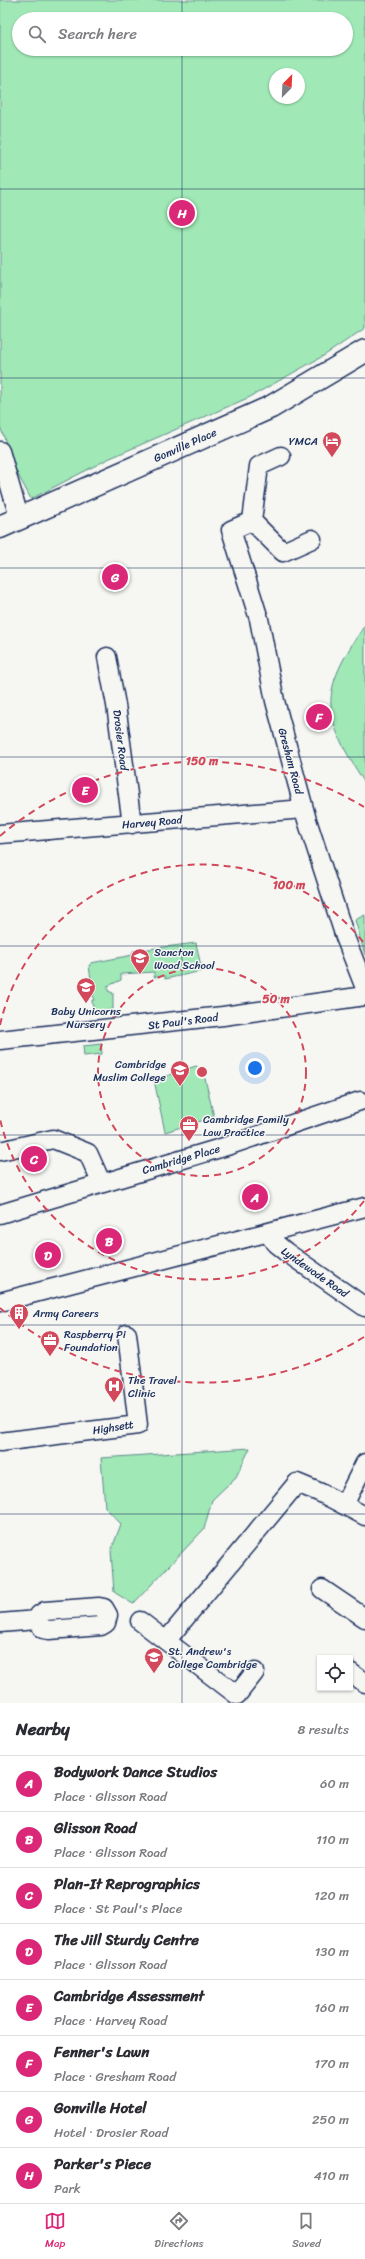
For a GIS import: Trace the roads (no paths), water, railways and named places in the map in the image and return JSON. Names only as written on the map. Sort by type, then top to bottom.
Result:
[{"type":"main road","name":"Gonville Place","points":[[0,527],[19,517],[271,407],[365,351]]},
{"type":"street","points":[[0,451],[19,517]]},
{"type":"street","points":[[281,456],[259,466],[252,521],[283,552],[312,539]]},
{"type":"street","name":"Gresham Road","points":[[252,521],[231,530],[259,619],[275,701],[304,809],[345,937],[365,988]]},
{"type":"street","name":"Drosier Road","points":[[107,657],[116,705],[132,824]]},
{"type":"street","name":"Harvey Road","points":[[0,834],[304,809]]},
{"type":"street","name":"St Paul's Road","points":[[0,1040],[223,1016],[365,996]]},
{"type":"street","name":"Cambridge Place","points":[[0,1214],[101,1182],[227,1146],[360,1101]]},
{"type":"street","points":[[0,1151],[53,1139],[88,1153],[101,1182]]},
{"type":"street","points":[[0,1302],[365,1208]]},
{"type":"street","name":"Lyndewode Road","points":[[268,1233],[275,1243],[286,1252],[365,1307]]},
{"type":"street","name":"Highsett","points":[[0,1442],[138,1425],[127,1334]]},
{"type":"street","points":[[344,1505],[365,1463]]},
{"type":"street","points":[[166,1641],[297,1483],[365,1516]]},
{"type":"street","points":[[322,1589],[365,1618]]},
{"type":"street","points":[[0,1623],[37,1620]]},
{"type":"street","points":[[140,1621],[237,1695],[255,1672]]},
{"type":"street","points":[[353,1674],[365,1683]]},
{"type":"place","name":"Parker's Piece","points":[[182,213]]},
{"type":"place","name":"YMCA","points":[[332,458]]},
{"type":"place","name":"Gonville Hotel","points":[[115,577]]},
{"type":"place","name":"Fenner's Lawn","points":[[319,717]]},
{"type":"place","name":"Cambridge Assessment","points":[[85,790]]},
{"type":"place","name":"Sancton Wood School","points":[[140,975]]},
{"type":"place","name":"Baby Unicorns Nursery","points":[[86,1004]]},
{"type":"place","name":"Cambridge Muslim College","points":[[180,1087]]},
{"type":"place","name":"Cambridge Family Law Practice","points":[[189,1142]]},
{"type":"place","name":"Plan-It Reprographics","points":[[34,1159]]},
{"type":"place","name":"Bodywork Dance Studios","points":[[255,1197]]},
{"type":"place","name":"Glisson Road","points":[[109,1241]]},
{"type":"place","name":"The Jill Sturdy Centre","points":[[48,1255]]},
{"type":"place","name":"Army Careers","points":[[19,1330]]},
{"type":"place","name":"Raspberry Pi Foundation","points":[[50,1357]]},
{"type":"place","name":"The Travel Clinic","points":[[114,1403]]},
{"type":"place","name":"St. Andrew's College Cambridge","points":[[154,1674]]}]
